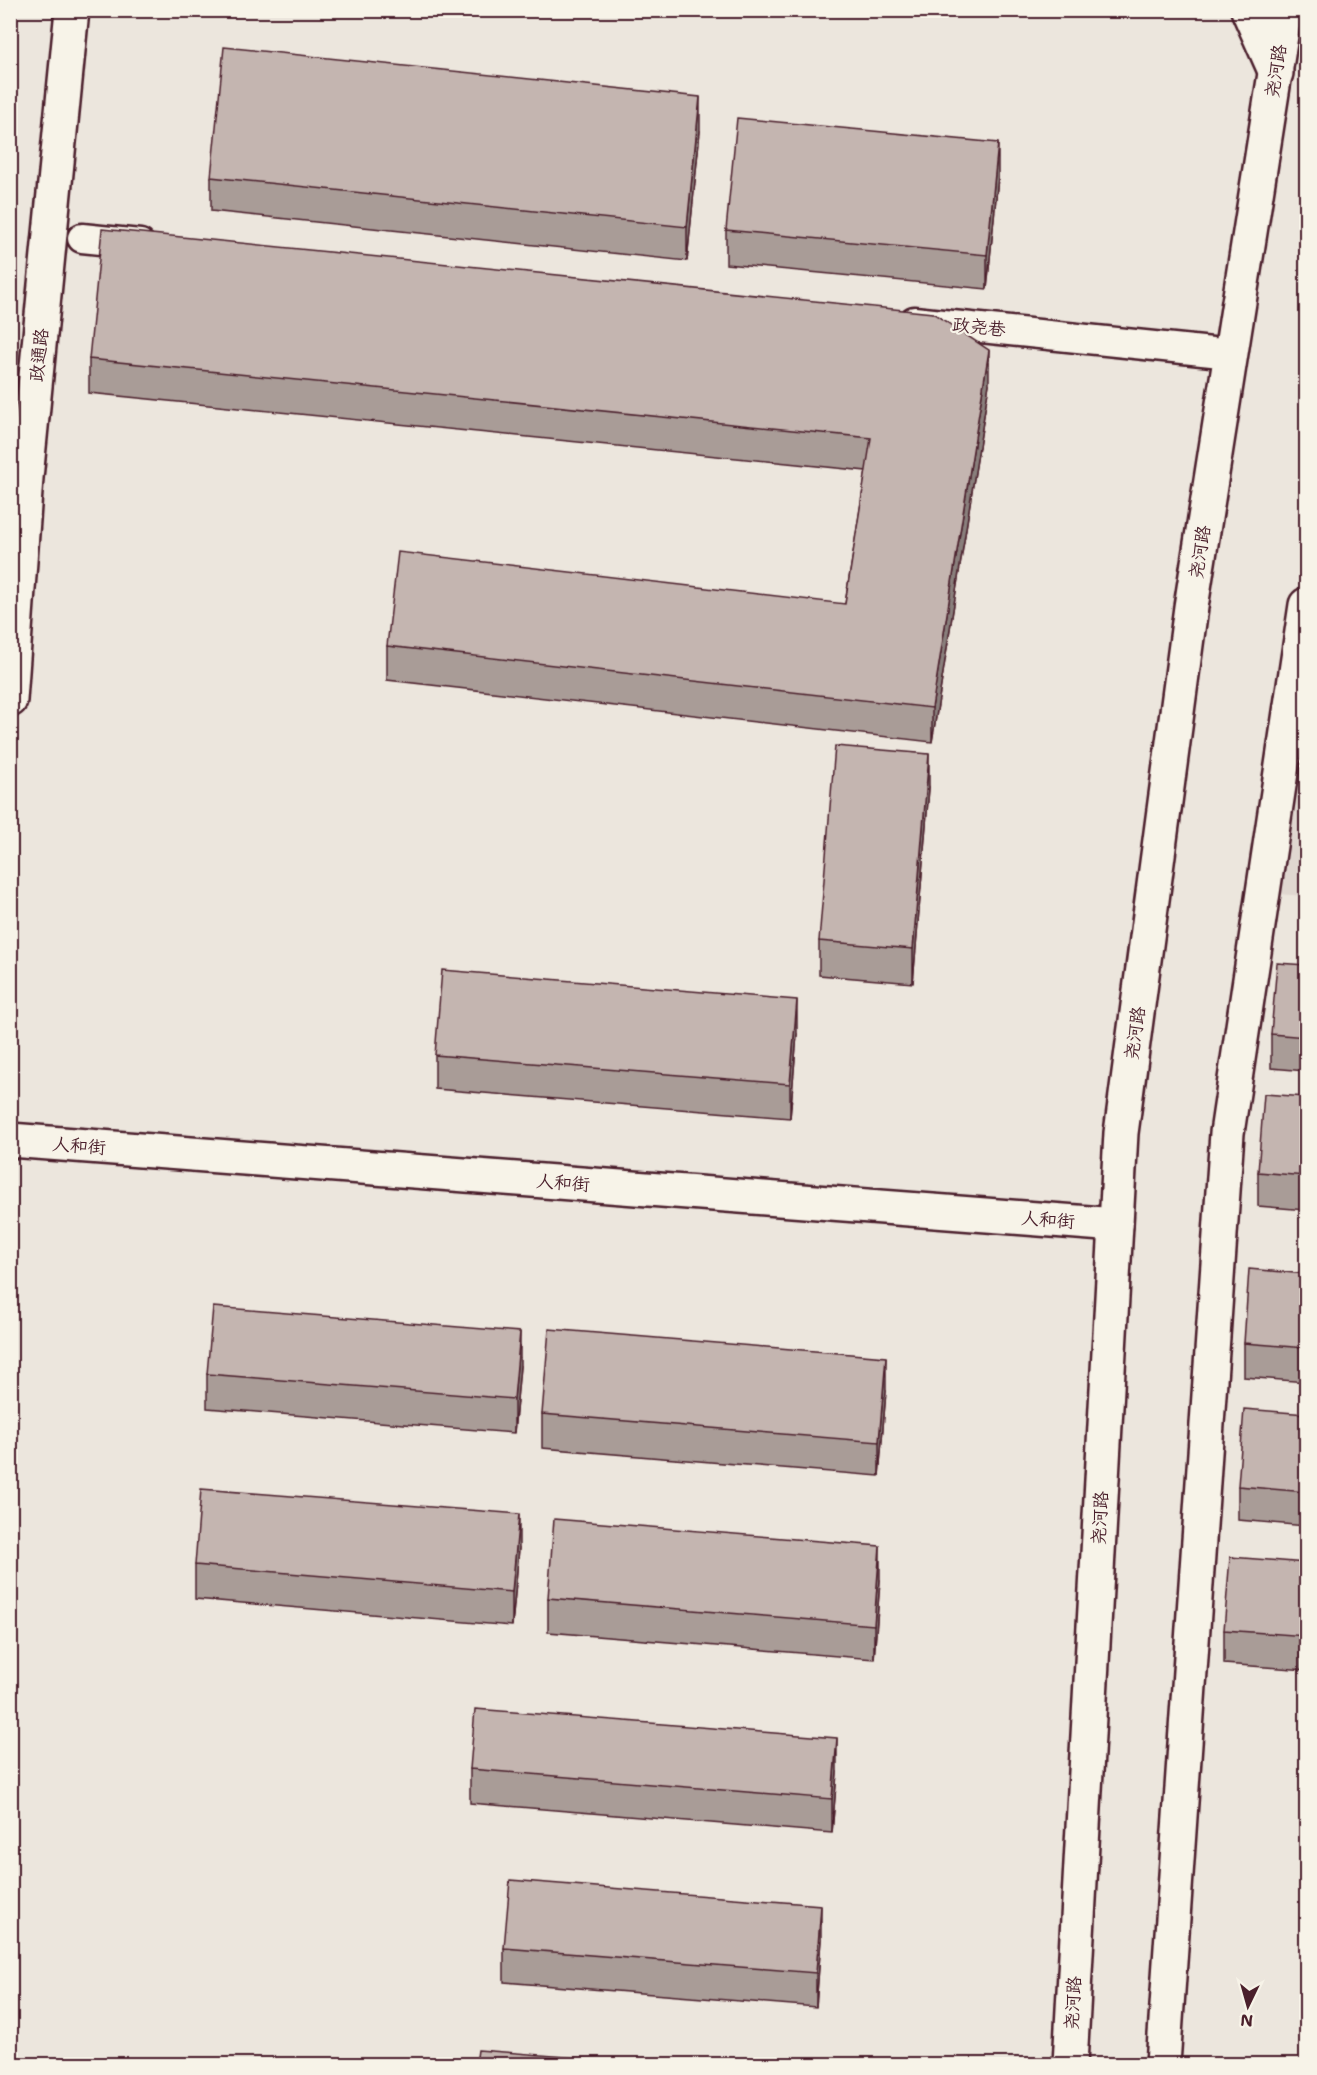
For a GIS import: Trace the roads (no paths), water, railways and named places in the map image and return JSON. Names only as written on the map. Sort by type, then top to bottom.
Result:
[{"type":"main road","name":"政通路","points":[[10,700],[18,478],[72,10]]},
{"type":"main road","points":[[1248,10],[1276,72]]},
{"type":"main road","name":"尧河路","points":[[1070,2064],[1121,1133],[1191,607],[1286,10]]},
{"type":"main road","points":[[1162,2064],[1227,1133],[1306,605]]},
{"type":"main road","name":"人和街","points":[[10,1140],[1116,1225]]},
{"type":"street","points":[[82,238],[165,247]]},
{"type":"street","name":"政尧巷","points":[[890,318],[1231,354]]}]
